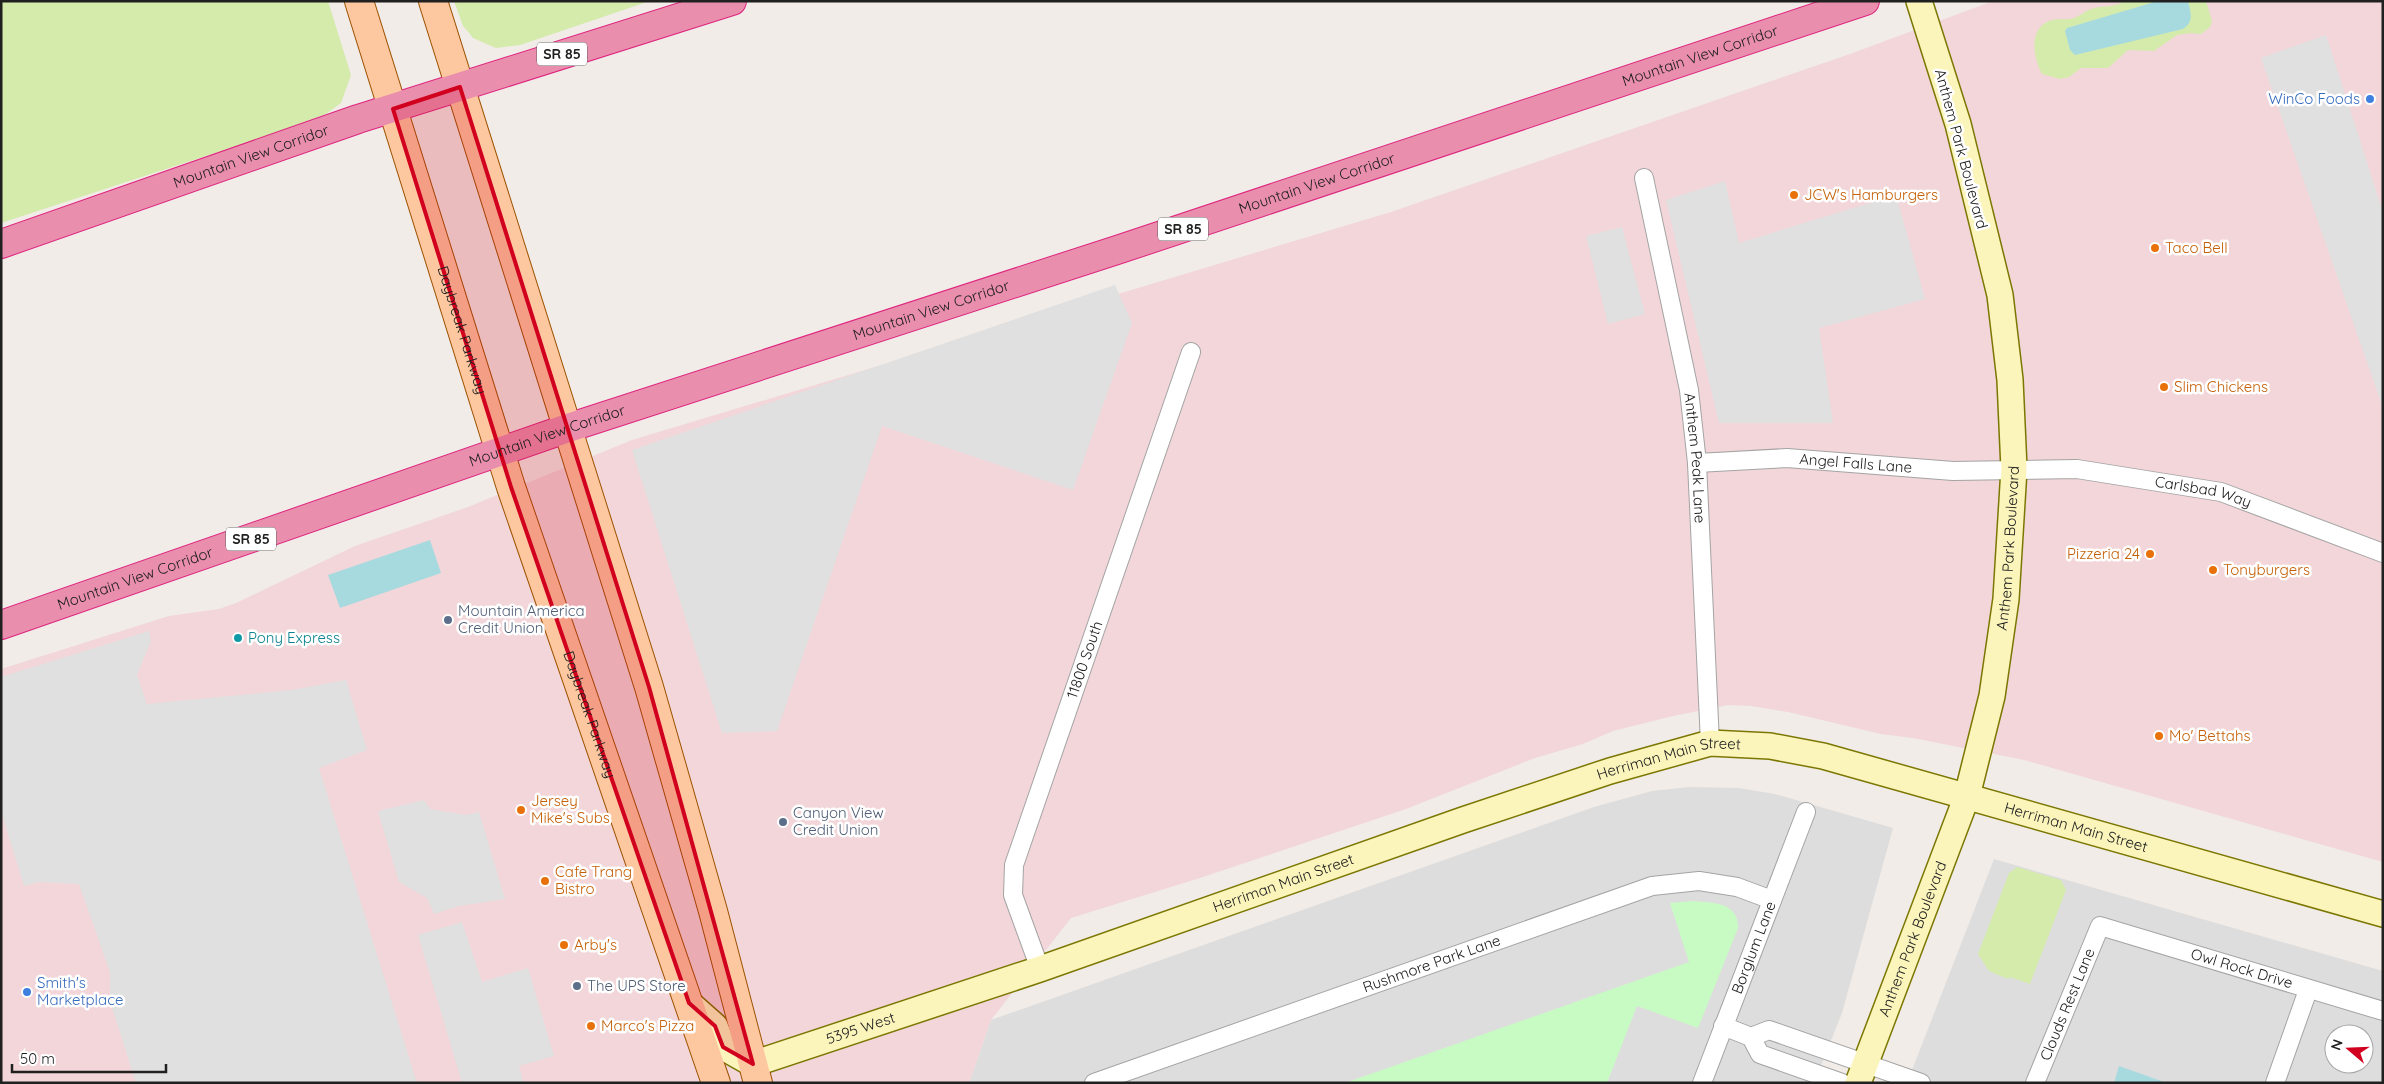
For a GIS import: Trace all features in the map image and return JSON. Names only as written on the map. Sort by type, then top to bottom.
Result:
[{"type":"highway","name":"Mountain View Corridor","points":[[1,244],[358,119],[732,1]]},
{"type":"highway","name":"Mountain View Corridor","points":[[1,625],[568,428],[1117,250],[1865,1]]},
{"type":"main road","name":"Daybreak Parkway","points":[[359,1],[499,452],[689,1003],[721,1079]]},
{"type":"main road","points":[[433,1],[649,687],[713,911],[756,1074]]},
{"type":"main road","name":"Anthem Park Boulevard","points":[[1861,1073],[1967,796],[1992,696],[2006,599],[2014,469],[2010,380],[2000,295],[1958,124],[1919,1]]},
{"type":"main road","name":"Herriman Main Street","points":[[968,993],[1463,820],[1610,771],[1710,743],[1770,746],[1823,756],[2383,914]]},
{"type":"main road","name":"5395 West","points":[[756,1074],[968,993]]},
{"type":"main road","points":[[689,1003],[714,1026],[723,1046],[756,1074]]},
{"type":"street","name":"Anthem Peak Lane","points":[[1644,178],[1689,390],[1697,463],[1710,743]]},
{"type":"street","name":"11800 South","points":[[1040,969],[1013,896],[1014,864],[1191,352]]},
{"type":"street","name":"Angel Falls Lane","points":[[1697,463],[1787,458],[1953,471],[2014,469]]},
{"type":"street","name":"Carlsbad Way","points":[[2014,469],[2077,469],[2221,492],[2383,553]]},
{"type":"street","name":"Borglum Lane","points":[[1702,1083],[1806,812]]},
{"type":"street","name":"Rushmore Park Lane","points":[[1094,1083],[1652,886],[1699,881],[1737,887],[1772,900]]},
{"type":"street","name":"Owl Rock Drive","points":[[2100,926],[2383,1011]]},
{"type":"street","name":"Clouds Rest Lane","points":[[2035,1083],[2100,926]]},
{"type":"street","points":[[2275,1083],[2308,990]]},
{"type":"street","points":[[1723,1026],[1751,1037],[1760,1054],[1842,1083]]},
{"type":"street","points":[[1751,1037],[1768,1030],[1861,1073],[1921,1083]]},
{"type":"highlighted area","points":[[460,87],[649,687],[753,1064],[723,1047],[715,1026],[689,1003],[511,487],[393,109]]},
{"type":"shaded area","points":[[1993,1],[2383,1],[2383,862],[2024,760],[1913,738],[1881,734],[1788,712],[1751,706],[1728,705],[1613,731],[1583,744],[1535,758],[1406,809],[1200,878],[1071,918],[991,1020],[969,1083],[1,1083],[1,669],[169,616],[219,609],[236,603],[355,546],[468,507],[632,440],[1391,212],[1850,54]]},
{"type":"shaded area","points":[[2326,35],[2383,212],[2383,408],[2261,58]]},
{"type":"shaded area","points":[[1725,181],[1739,243],[1896,195],[1925,299],[1819,328],[1833,423],[1719,423],[1666,200]]},
{"type":"shaded area","points":[[1622,227],[1645,314],[1608,324],[1586,236]]},
{"type":"shaded area","points":[[1115,285],[1132,323],[1073,490],[882,426],[777,731],[722,733],[632,450]]},
{"type":"shaded area","points":[[149,631],[151,641],[137,675],[147,704],[292,690],[346,680],[367,750],[319,768],[417,1083],[136,1083],[110,1001],[110,972],[79,884],[39,882],[24,886],[1,811],[1,677]]},
{"type":"shaded area","points":[[1689,787],[1739,788],[1775,794],[1893,828],[1842,1013],[1814,1083],[969,1083],[991,1020],[1594,807],[1652,791]]},
{"type":"shaded area","points":[[424,800],[430,809],[466,815],[479,812],[505,899],[459,906],[434,914],[427,898],[399,882],[378,811]]},
{"type":"shaded area","points":[[1994,859],[2383,971],[2383,1083],[1907,1083]]},
{"type":"shaded area","points":[[462,922],[482,982],[528,968],[554,1056],[519,1066],[523,1082],[462,1083],[418,935]]},
{"type":"green space","points":[[1,1],[328,1],[351,75],[341,103],[326,114],[255,140],[1,223]]},
{"type":"green space","points":[[454,1],[650,1],[520,45],[496,48],[473,38],[463,26]]},
{"type":"green space","points":[[2125,1],[2206,1],[2212,21],[2210,27],[2201,34],[2177,35],[2154,51],[2128,50],[2108,68],[2081,68],[2069,77],[2060,79],[2042,74],[2034,46],[2037,32],[2041,26],[2050,21],[2074,18],[2091,9],[2116,5]]},
{"type":"green space","points":[[2017,867],[2061,880],[2066,890],[2030,984],[2010,977],[2008,979],[1989,971],[1978,954],[2009,873]]},
{"type":"green space","points":[[1693,901],[1716,904],[1729,909],[1737,919],[1738,928],[1698,1028],[1637,1006],[1607,1083],[1345,1083],[1689,962],[1670,903]]},
{"type":"water","points":[[2158,1],[2188,1],[2191,13],[2189,23],[2183,29],[2075,55],[2070,50],[2065,31],[2067,28]]},
{"type":"water","points":[[430,540],[441,573],[340,608],[328,575]]},
{"type":"water","points":[[2119,1066],[2164,1082],[2164,1083],[2114,1083]]},
{"type":"place","name":"WinCo Foods","points":[[2370,99]]},
{"type":"place","name":"JCW's Hamburgers","points":[[1794,195]]},
{"type":"place","name":"Taco Bell","points":[[2155,248]]},
{"type":"place","name":"Slim Chickens","points":[[2164,387]]},
{"type":"place","name":"Pizzeria 24","points":[[2150,554]]},
{"type":"place","name":"Tonyburgers","points":[[2213,570]]},
{"type":"place","name":"Mountain America Credit Union","points":[[448,620]]},
{"type":"place","name":"Pony Express","points":[[238,638]]},
{"type":"place","name":"Mo' Bettahs","points":[[2159,736]]},
{"type":"place","name":"Jersey Mike's Subs","points":[[521,810]]},
{"type":"place","name":"Canyon View Credit Union","points":[[783,822]]},
{"type":"place","name":"Cafe Trang Bistro","points":[[545,881]]},
{"type":"place","name":"Arby's","points":[[564,945]]},
{"type":"place","name":"The UPS Store","points":[[577,986]]},
{"type":"place","name":"Smith's Marketplace","points":[[27,992]]},
{"type":"place","name":"Marco's Pizza","points":[[591,1026]]}]
